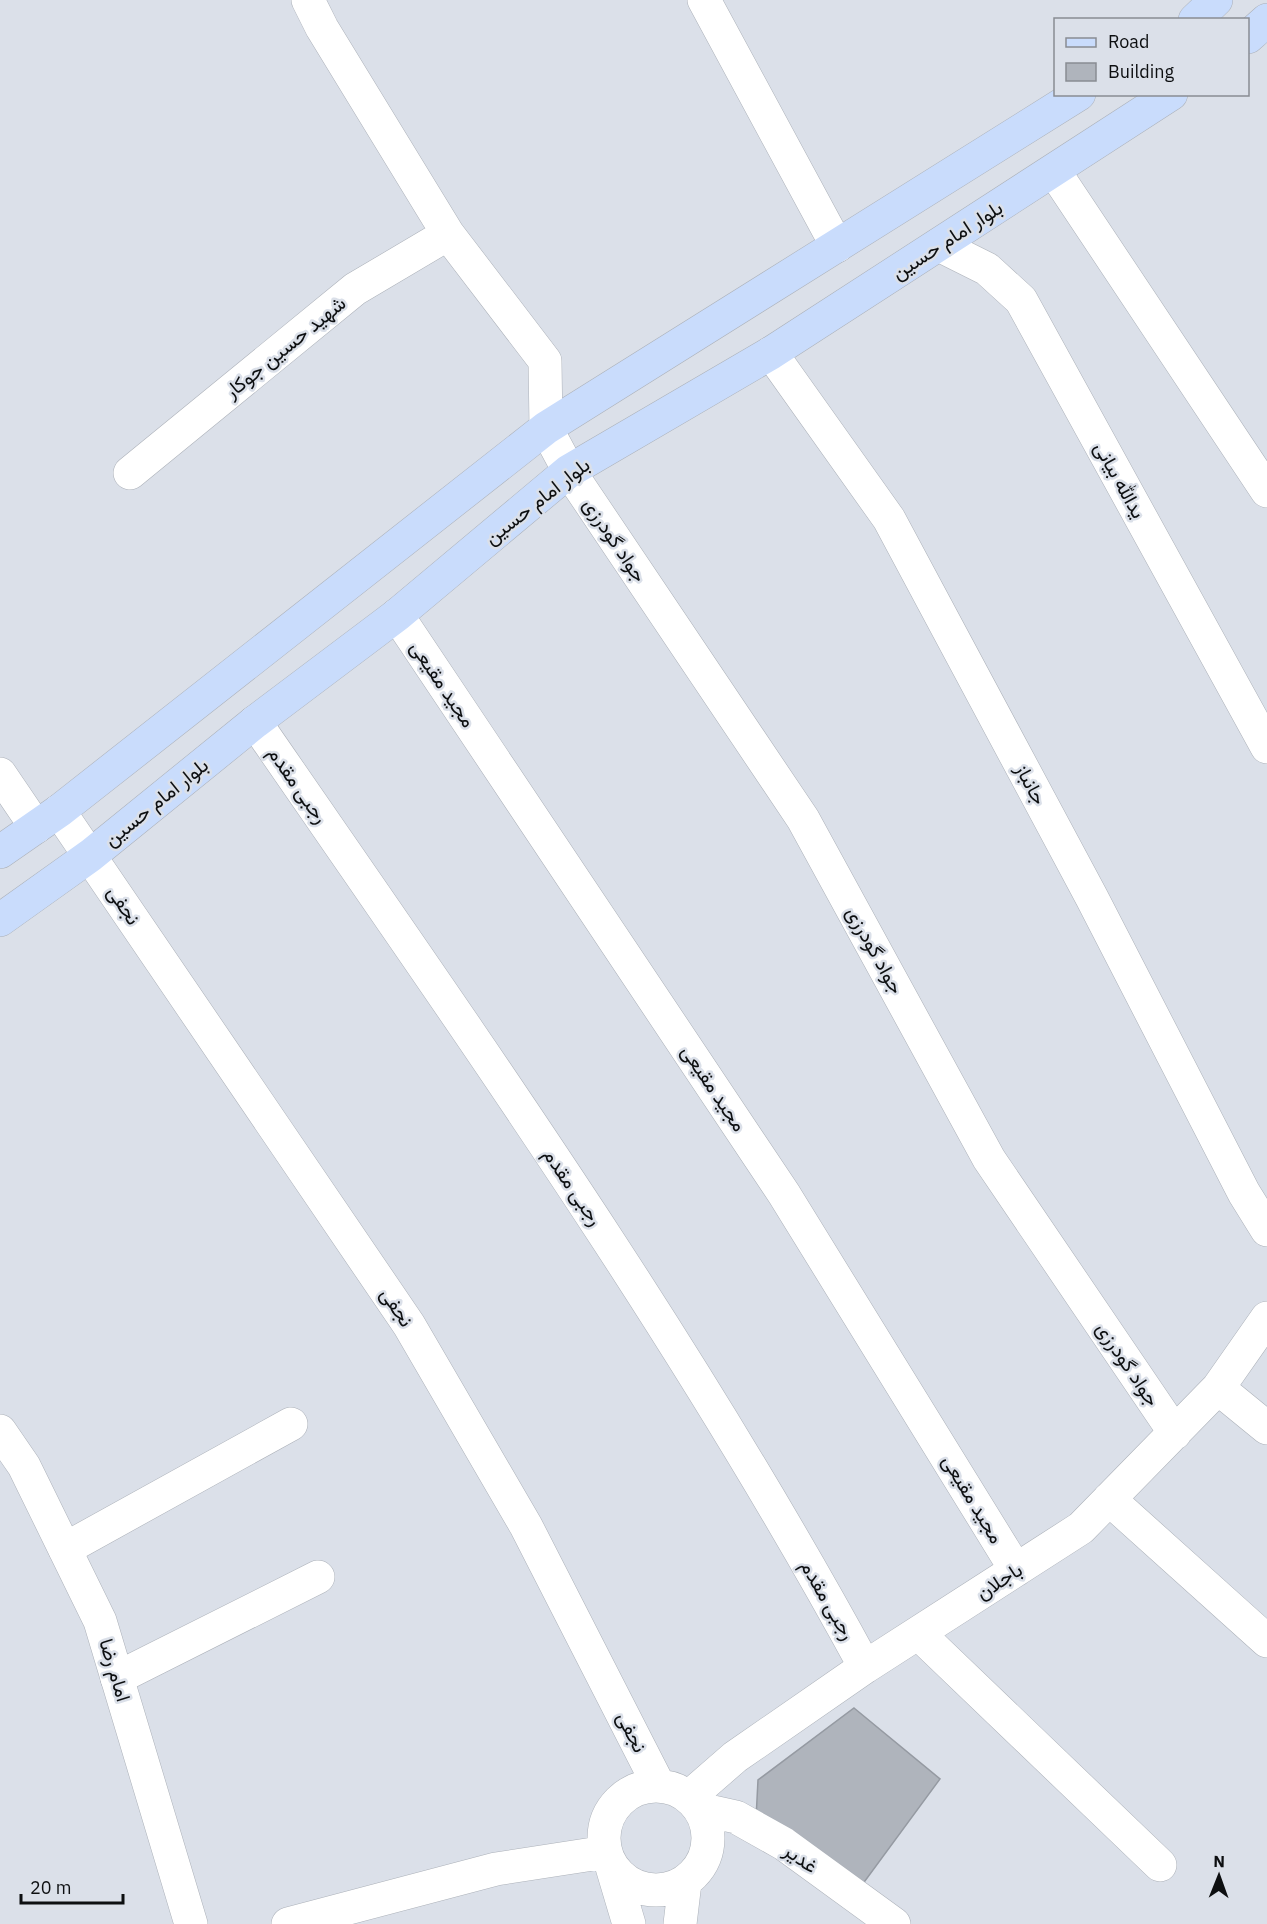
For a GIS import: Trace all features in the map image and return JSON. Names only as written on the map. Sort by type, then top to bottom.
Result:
[{"type":"main road","points":[[1197,18],[1216,0]]},
{"type":"main road","points":[[1249,36],[1267,20]]},
{"type":"main road","points":[[0,852],[48,819],[546,428],[1076,96]]},
{"type":"main road","name":"بلوار امام حسین","points":[[0,920],[90,855],[255,722],[397,615],[569,471],[771,353],[1169,96]]},
{"type":"street","points":[[308,0],[322,28],[448,234],[545,361],[546,428]]},
{"type":"street","points":[[704,0],[837,246]]},
{"type":"street","points":[[1054,171],[1267,491]]},
{"type":"street","name":"شهید حسین جوکار","points":[[130,473],[355,289],[448,234]]},
{"type":"street","name":"یدالله بیانی","points":[[939,245],[987,269],[1021,300],[1267,747]]},
{"type":"street","name":"جانباز","points":[[771,353],[890,519],[1092,898],[1244,1193],[1267,1230]]},
{"type":"street","name":"جواد گودرزی","points":[[546,428],[569,471],[802,819],[989,1159],[1175,1433]]},
{"type":"street","name":"مجید مقیعی","points":[[397,615],[784,1194],[1016,1570]]},
{"type":"street","name":"رجبی مقدم","points":[[255,722],[481,1049],[663,1323],[827,1597],[865,1667]]},
{"type":"street","name":"نجفی","points":[[0,774],[90,855],[409,1325],[526,1526],[659,1786]]},
{"type":"street","name":"باجلان","points":[[694,1803],[735,1757],[865,1667],[1081,1528],[1218,1388],[1267,1318]]},
{"type":"street","points":[[1218,1388],[1267,1428]]},
{"type":"street","points":[[65,1549],[291,1424]]},
{"type":"street","name":"امام رضا","points":[[0,1431],[24,1466],[100,1621],[191,1924]]},
{"type":"street","points":[[1109,1499],[1267,1641]]},
{"type":"street","points":[[117,1678],[318,1577]]},
{"type":"street","points":[[918,1633],[1161,1865]]},
{"type":"street","points":[[609,1859],[624,1879],[638,1887],[662,1889],[685,1882],[697,1871],[705,1857],[709,1840],[707,1824],[694,1803],[675,1789],[659,1786],[642,1788],[627,1795],[615,1806],[607,1820],[603,1836],[609,1859],[629,1924]]},
{"type":"street","name":"غدیر","points":[[694,1803],[736,1817],[784,1844],[894,1924]]},
{"type":"street","points":[[288,1924],[496,1869],[609,1859]]},
{"type":"street","points":[[680,1924],[685,1882]]},
{"type":"building","points":[[854,1708],[940,1779],[862,1885],[756,1819],[758,1780]]}]
